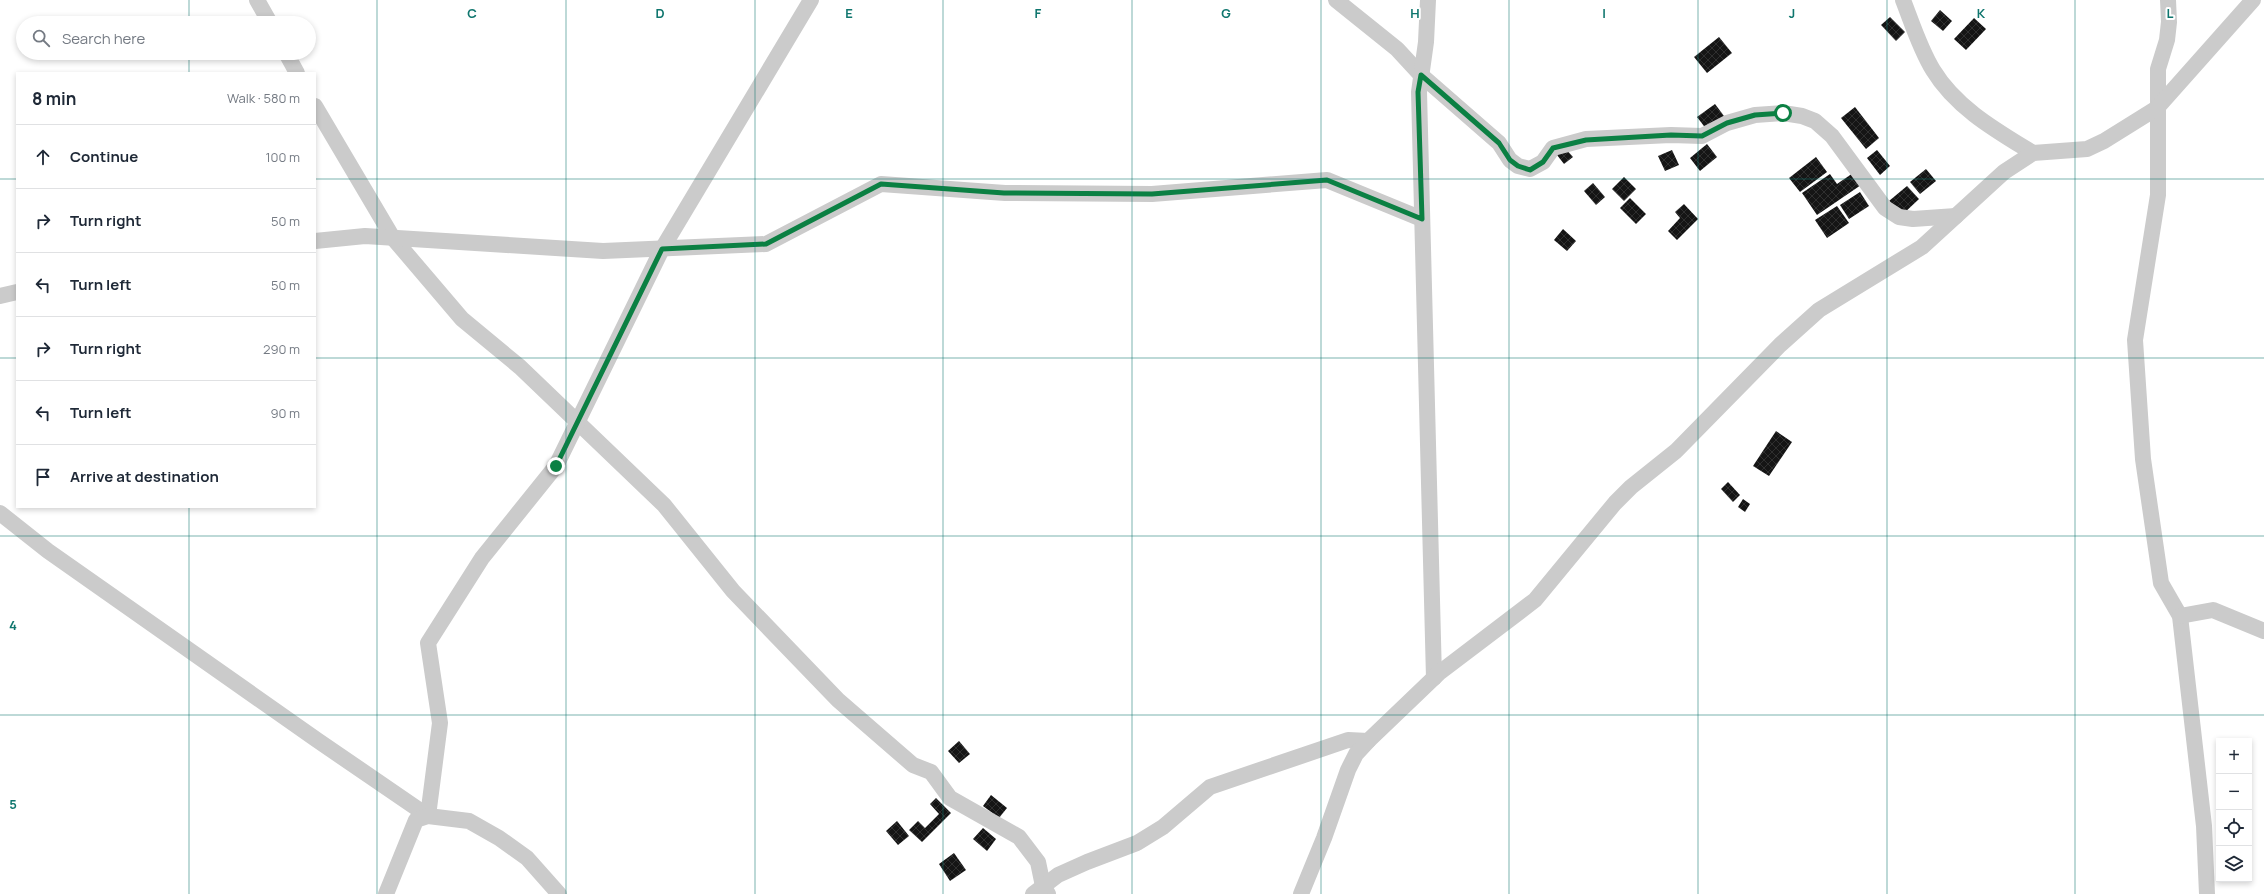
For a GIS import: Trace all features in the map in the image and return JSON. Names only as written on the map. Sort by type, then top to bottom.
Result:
[{"type":"street","points":[[257,0],[266,16]]},
{"type":"street","points":[[428,816],[440,723],[428,644],[482,558],[556,466],[662,249],[811,0]]},
{"type":"street","points":[[1336,0],[1397,49],[1421,75],[1499,143],[1510,160],[1518,166],[1530,170],[1543,162],[1553,148],[1586,140],[1671,135],[1702,136],[1727,123],[1755,115],[1783,113],[1802,116],[1815,121],[1832,136],[1885,208],[1899,217],[1913,219],[1956,216]]},
{"type":"street","points":[[1428,0],[1426,42],[1418,92],[1434,678]]},
{"type":"street","points":[[1903,0],[1933,71],[1955,96],[1981,121],[2033,153]]},
{"type":"street","points":[[2168,0],[2169,22],[2167,40],[2158,69],[2158,195],[2135,340],[2143,459],[2161,583],[2180,616],[2204,826],[2207,894]]},
{"type":"street","points":[[1301,894],[1324,838],[1348,770],[1356,754],[1434,678],[1535,600],[1615,503],[1631,487],[1676,451],[1780,345],[1819,310],[1922,247],[2004,172],[2033,153],[2088,149],[2104,141],[2157,108],[2253,0]]},
{"type":"street","points":[[290,60],[296,72]]},
{"type":"street","points":[[316,108],[393,238],[462,319],[520,366],[576,423],[664,505],[733,591],[838,700],[914,765],[931,772],[950,798],[1019,836],[1038,862],[1041,891]]},
{"type":"street","points":[[316,241],[365,236],[603,251],[766,244],[881,184],[1004,193],[1152,194],[1327,180],[1422,219]]},
{"type":"street","points":[[0,296],[16,292]]},
{"type":"street","points":[[0,513],[48,551],[195,655],[428,816]]},
{"type":"street","points":[[2180,616],[2213,610],[2264,631]]},
{"type":"street","points":[[1041,891],[1058,875],[1137,843],[1163,827],[1210,787],[1348,740],[1368,741]]},
{"type":"street","points":[[386,894],[414,824],[420,817],[428,816],[468,822],[499,838],[527,858],[549,886],[559,894]]},
{"type":"building","points":[[1940,10],[1952,21],[1943,31],[1931,21]]},
{"type":"building","points":[[1890,17],[1905,32],[1896,41],[1881,25]]},
{"type":"building","points":[[1974,18],[1986,29],[1966,50],[1954,39]]},
{"type":"building","points":[[1719,37],[1732,53],[1707,73],[1694,57]]},
{"type":"building","points":[[1715,104],[1724,116],[1707,130],[1697,117]]},
{"type":"building","points":[[1855,107],[1879,138],[1866,149],[1841,118]]},
{"type":"building","points":[[1707,144],[1717,157],[1700,171],[1690,158]]},
{"type":"building","points":[[1565,148],[1573,157],[1564,164],[1557,155]]},
{"type":"building","points":[[1672,150],[1679,165],[1665,171],[1658,156]]},
{"type":"building","points":[[1877,150],[1890,166],[1880,175],[1867,158]]},
{"type":"building","points":[[1816,157],[1827,172],[1800,192],[1789,178]]},
{"type":"building","points":[[1926,169],[1936,181],[1920,194],[1910,182]]},
{"type":"building","points":[[1853,173],[1861,185],[1817,215],[1802,193],[1830,174],[1837,184]]},
{"type":"building","points":[[1624,177],[1636,189],[1624,201],[1612,189]]},
{"type":"building","points":[[1593,183],[1605,197],[1596,205],[1584,191]]},
{"type":"building","points":[[1907,186],[1919,199],[1902,215],[1889,201]]},
{"type":"building","points":[[1860,192],[1869,206],[1849,219],[1840,205]]},
{"type":"building","points":[[1630,198],[1646,214],[1636,224],[1620,208]]},
{"type":"building","points":[[1684,204],[1698,219],[1677,240],[1668,231],[1680,218],[1675,212]]},
{"type":"building","points":[[1837,206],[1849,223],[1827,238],[1815,220]]},
{"type":"building","points":[[1563,229],[1576,241],[1567,251],[1554,240]]},
{"type":"building","points":[[1776,431],[1792,442],[1769,476],[1753,466]]},
{"type":"building","points":[[1728,482],[1740,495],[1733,502],[1721,489]]},
{"type":"building","points":[[1743,499],[1750,504],[1745,512],[1738,507]]},
{"type":"building","points":[[959,741],[970,754],[959,763],[948,751]]},
{"type":"building","points":[[991,795],[1007,808],[999,818],[983,806]]},
{"type":"building","points":[[936,798],[951,813],[922,842],[909,830],[918,821],[925,828],[939,814],[930,804]]},
{"type":"building","points":[[897,821],[909,836],[898,845],[886,831]]},
{"type":"building","points":[[983,828],[996,839],[987,851],[973,839]]},
{"type":"building","points":[[954,853],[966,870],[950,881],[939,864]]},
{"type":"route","points":[[556,466],[662,249],[766,244],[881,184],[1004,193],[1152,194],[1327,180],[1422,219],[1418,92],[1421,75],[1499,143],[1510,160],[1518,166],[1530,170],[1543,162],[1553,148],[1586,140],[1671,135],[1702,136],[1727,123],[1755,115],[1783,113]]}]
